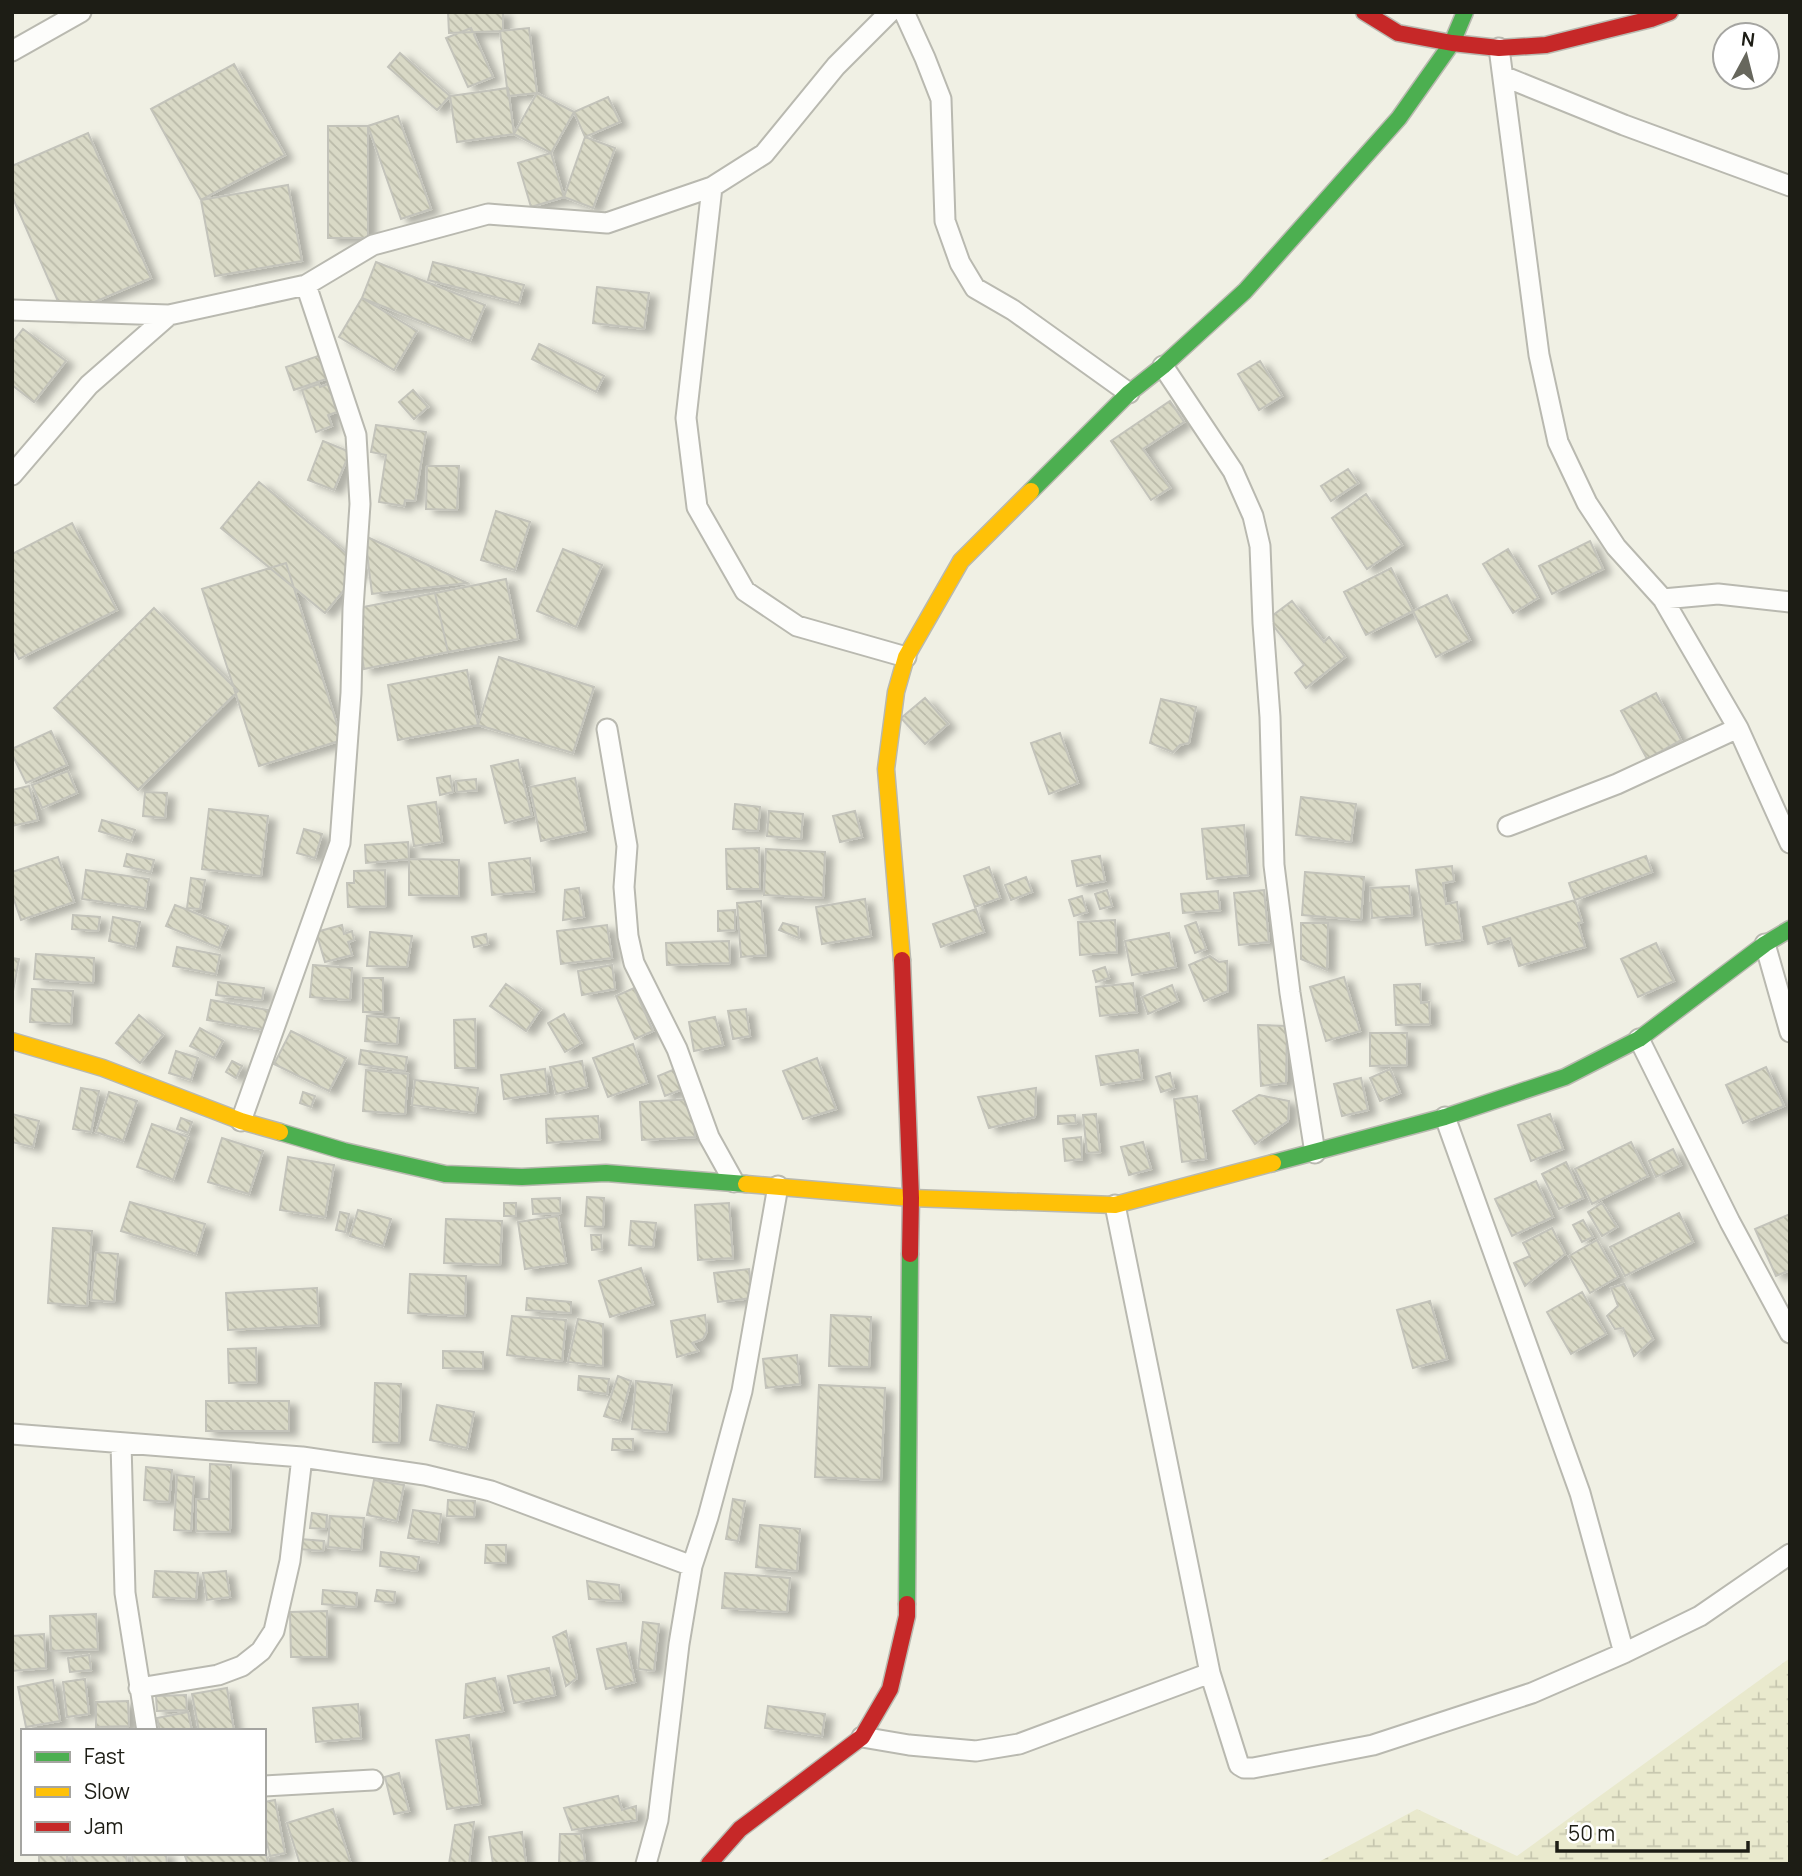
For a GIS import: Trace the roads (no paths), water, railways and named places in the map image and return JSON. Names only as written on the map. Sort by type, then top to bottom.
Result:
[{"type":"street","points":[[12,51],[81,12]]},
{"type":"street","points":[[12,310],[169,315],[306,285],[373,244],[488,214],[607,223],[712,187],[764,154],[836,66],[890,12]]},
{"type":"street","points":[[904,12],[941,99],[945,221],[960,263],[975,288],[1013,310],[1129,393]]},
{"type":"street","points":[[1364,12],[1398,33],[1499,48],[1546,45],[1670,12]]},
{"type":"street","points":[[709,1864],[740,1829],[862,1737],[890,1689],[906,1616],[911,1198],[902,949],[886,769],[896,692],[906,657],[961,561],[1129,393],[1163,366],[1254,281],[1399,118],[1452,43],[1465,12]]},
{"type":"street","points":[[1499,48],[1539,355],[1558,442],[1587,503],[1616,547],[1663,599],[1738,728],[1790,843]]},
{"type":"street","points":[[1503,76],[1623,125],[1790,186]]},
{"type":"street","points":[[712,187],[686,418],[697,507],[745,591],[797,626],[906,657]]},
{"type":"street","points":[[242,1121],[340,843],[351,692],[359,504],[356,435],[306,285]]},
{"type":"street","points":[[12,475],[89,385],[169,315]]},
{"type":"street","points":[[1163,366],[1234,471],[1253,516],[1260,546],[1270,717],[1274,865],[1290,993],[1315,1153]]},
{"type":"street","points":[[1663,599],[1718,594],[1790,602]]},
{"type":"street","points":[[1508,826],[1616,785],[1738,728]]},
{"type":"street","points":[[607,729],[626,846],[624,887],[628,936],[634,963],[677,1049],[709,1137],[734,1182]]},
{"type":"street","points":[[12,1041],[103,1069],[242,1121],[344,1151],[445,1174],[522,1177],[606,1173],[911,1198],[1115,1205],[1445,1117],[1565,1077],[1639,1039],[1765,944],[1790,929]]},
{"type":"street","points":[[1765,944],[1790,1032]]},
{"type":"street","points":[[1639,1039],[1730,1222],[1790,1333]]},
{"type":"street","points":[[1445,1117],[1580,1493],[1625,1653]]},
{"type":"street","points":[[646,1864],[658,1819],[679,1644],[692,1566],[742,1391],[779,1186]]},
{"type":"street","points":[[1115,1205],[1210,1673],[1239,1765],[1244,1768],[1373,1745],[1532,1693],[1625,1653],[1700,1616],[1790,1555]]},
{"type":"street","points":[[12,1434],[302,1457],[425,1475],[491,1492],[692,1566]]},
{"type":"street","points":[[121,1443],[125,1593],[147,1729]]},
{"type":"street","points":[[139,1688],[218,1675],[242,1666],[261,1651],[274,1631],[290,1561],[302,1457]]},
{"type":"street","points":[[862,1737],[909,1745],[976,1751],[1019,1744],[1210,1673]]},
{"type":"street","points":[[266,1786],[373,1780]]}]
